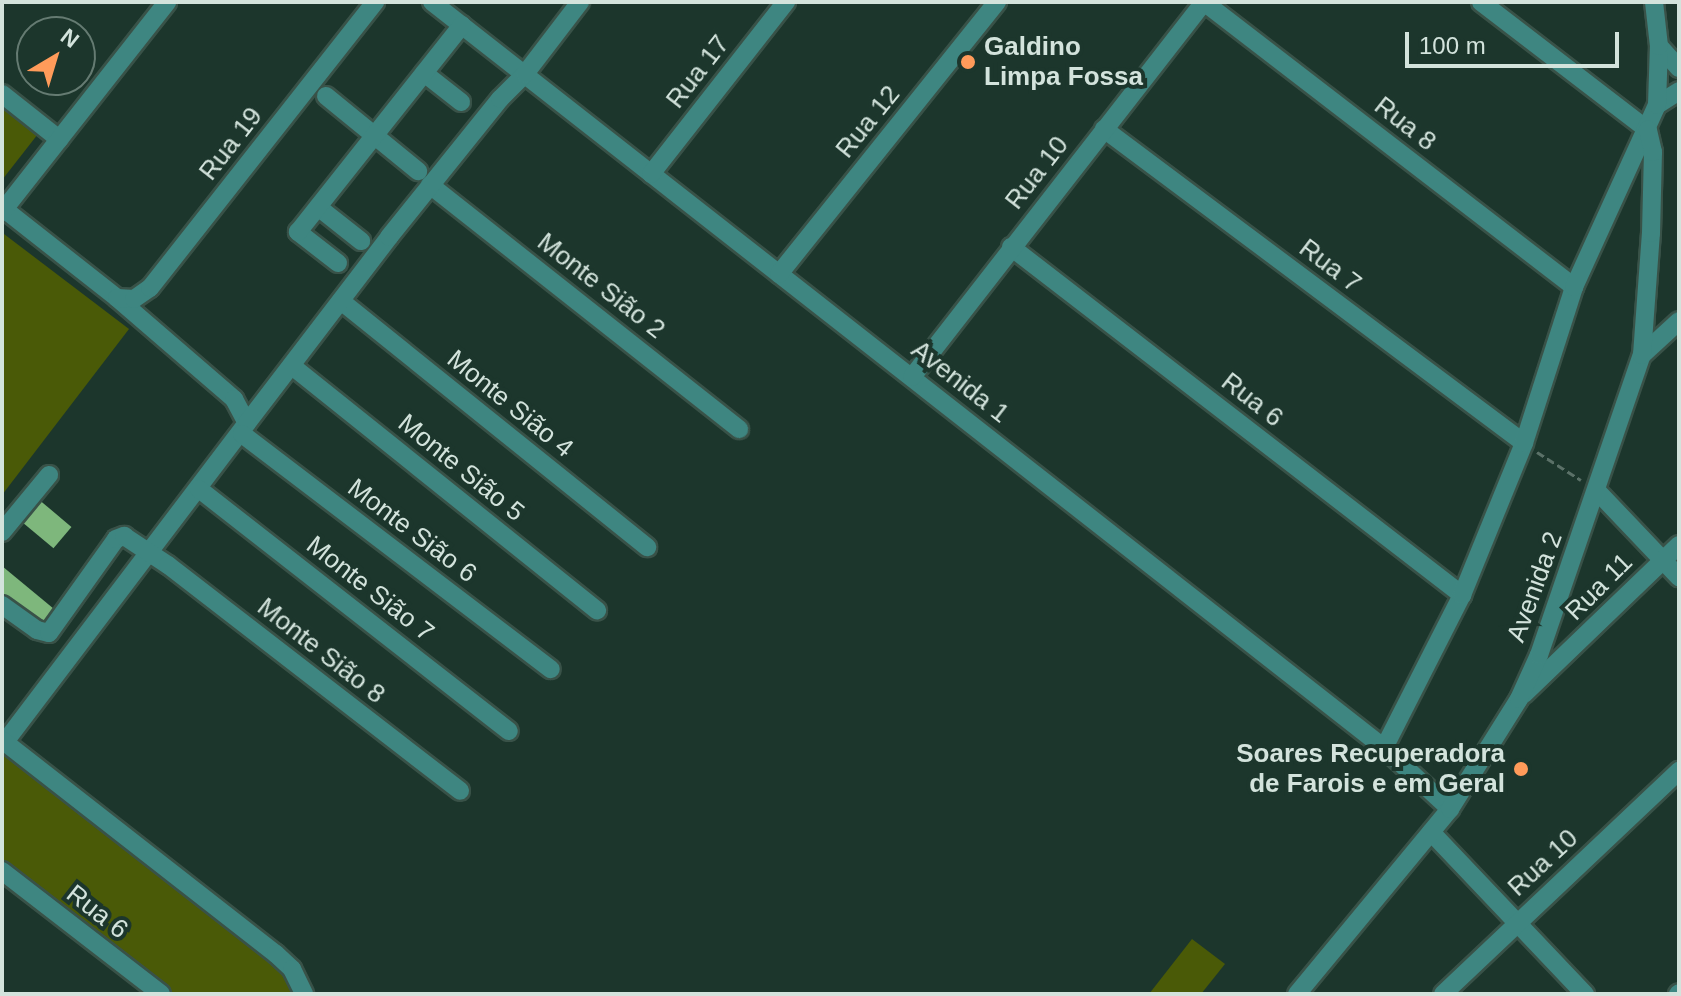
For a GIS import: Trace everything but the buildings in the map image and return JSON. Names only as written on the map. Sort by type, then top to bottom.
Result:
[{"type":"street","name":"Rua 19","points":[[117,298],[134,299],[150,288],[375,2]]},
{"type":"street","name":"Avenida 1","points":[[432,2],[1384,748],[1450,809]]},
{"type":"street","points":[[304,994],[292,969],[276,954],[3,741],[341,301],[424,178],[525,74],[580,2]]},
{"type":"street","name":"Rua 17","points":[[651,174],[786,2]]},
{"type":"street","name":"Rua 12","points":[[779,274],[997,2]]},
{"type":"street","name":"Rua 10","points":[[912,377],[1204,2]]},
{"type":"street","name":"Rua 8","points":[[1204,2],[1574,287]]},
{"type":"street","points":[[1481,2],[1648,130]]},
{"type":"street","points":[[1636,2],[1655,10]]},
{"type":"street","points":[[3,210],[163,3]]},
{"type":"street","name":"Avenida 2","points":[[1384,748],[1462,595],[1524,443],[1574,287],[1631,157],[1648,130],[1657,105],[1659,46],[1655,10]]},
{"type":"street","points":[[338,263],[298,232],[462,25]]},
{"type":"street","points":[[1659,46],[1679,68]]},
{"type":"street","points":[[424,73],[461,102]]},
{"type":"street","points":[[1657,105],[1679,91]]},
{"type":"street","points":[[2,94],[59,139]]},
{"type":"street","name":"Monte Sião 2","points":[[326,96],[739,429]]},
{"type":"street","name":"Rua 7","points":[[1104,129],[1524,443]]},
{"type":"street","name":"Avenida 2","points":[[1297,994],[1450,809],[1519,699],[1539,655],[1642,355],[1652,205],[1653,152],[1648,130]]},
{"type":"street","points":[[318,207],[361,241]]},
{"type":"street","name":"Monte Sião 6","points":[[3,210],[117,298],[234,399],[245,429],[551,669]]},
{"type":"street","name":"Rua 6","points":[[1011,247],[1462,595]]},
{"type":"street","name":"Monte Sião 4","points":[[341,301],[647,547]]},
{"type":"street","points":[[1642,355],[1679,321]]},
{"type":"street","name":"Monte Sião 5","points":[[292,366],[597,610]]},
{"type":"street","points":[[2,532],[49,475]]},
{"type":"street","name":"Monte Sião 7","points":[[199,489],[509,731]]},
{"type":"street","points":[[1597,491],[1679,577]]},
{"type":"street","name":"Monte Sião 8","points":[[2,605],[37,630],[49,633],[118,537],[127,537],[460,791]]},
{"type":"street","name":"Rua 11","points":[[1519,699],[1679,545]]},
{"type":"street","name":"Rua 10","points":[[1443,994],[1679,771]]},
{"type":"street","points":[[1431,832],[1585,994]]},
{"type":"street","name":"Rua 6","points":[[2,871],[161,994]]},
{"type":"path","points":[[1524,443],[1597,491]]},
{"type":"green space","points":[[2,105],[38,134],[2,180]]},
{"type":"green space","points":[[4,234],[129,329],[2,495],[2,237]]},
{"type":"green space","points":[[2,750],[287,971],[298,994],[158,994],[2,873]]},
{"type":"green space","points":[[1192,939],[1225,964],[1201,994],[1149,994]]},
{"type":"place","name":"Galdino Limpa Fossa","points":[[968,62]]},
{"type":"place","name":"Soares Recuperadora de Farois e em Geral","points":[[1521,769]]}]
